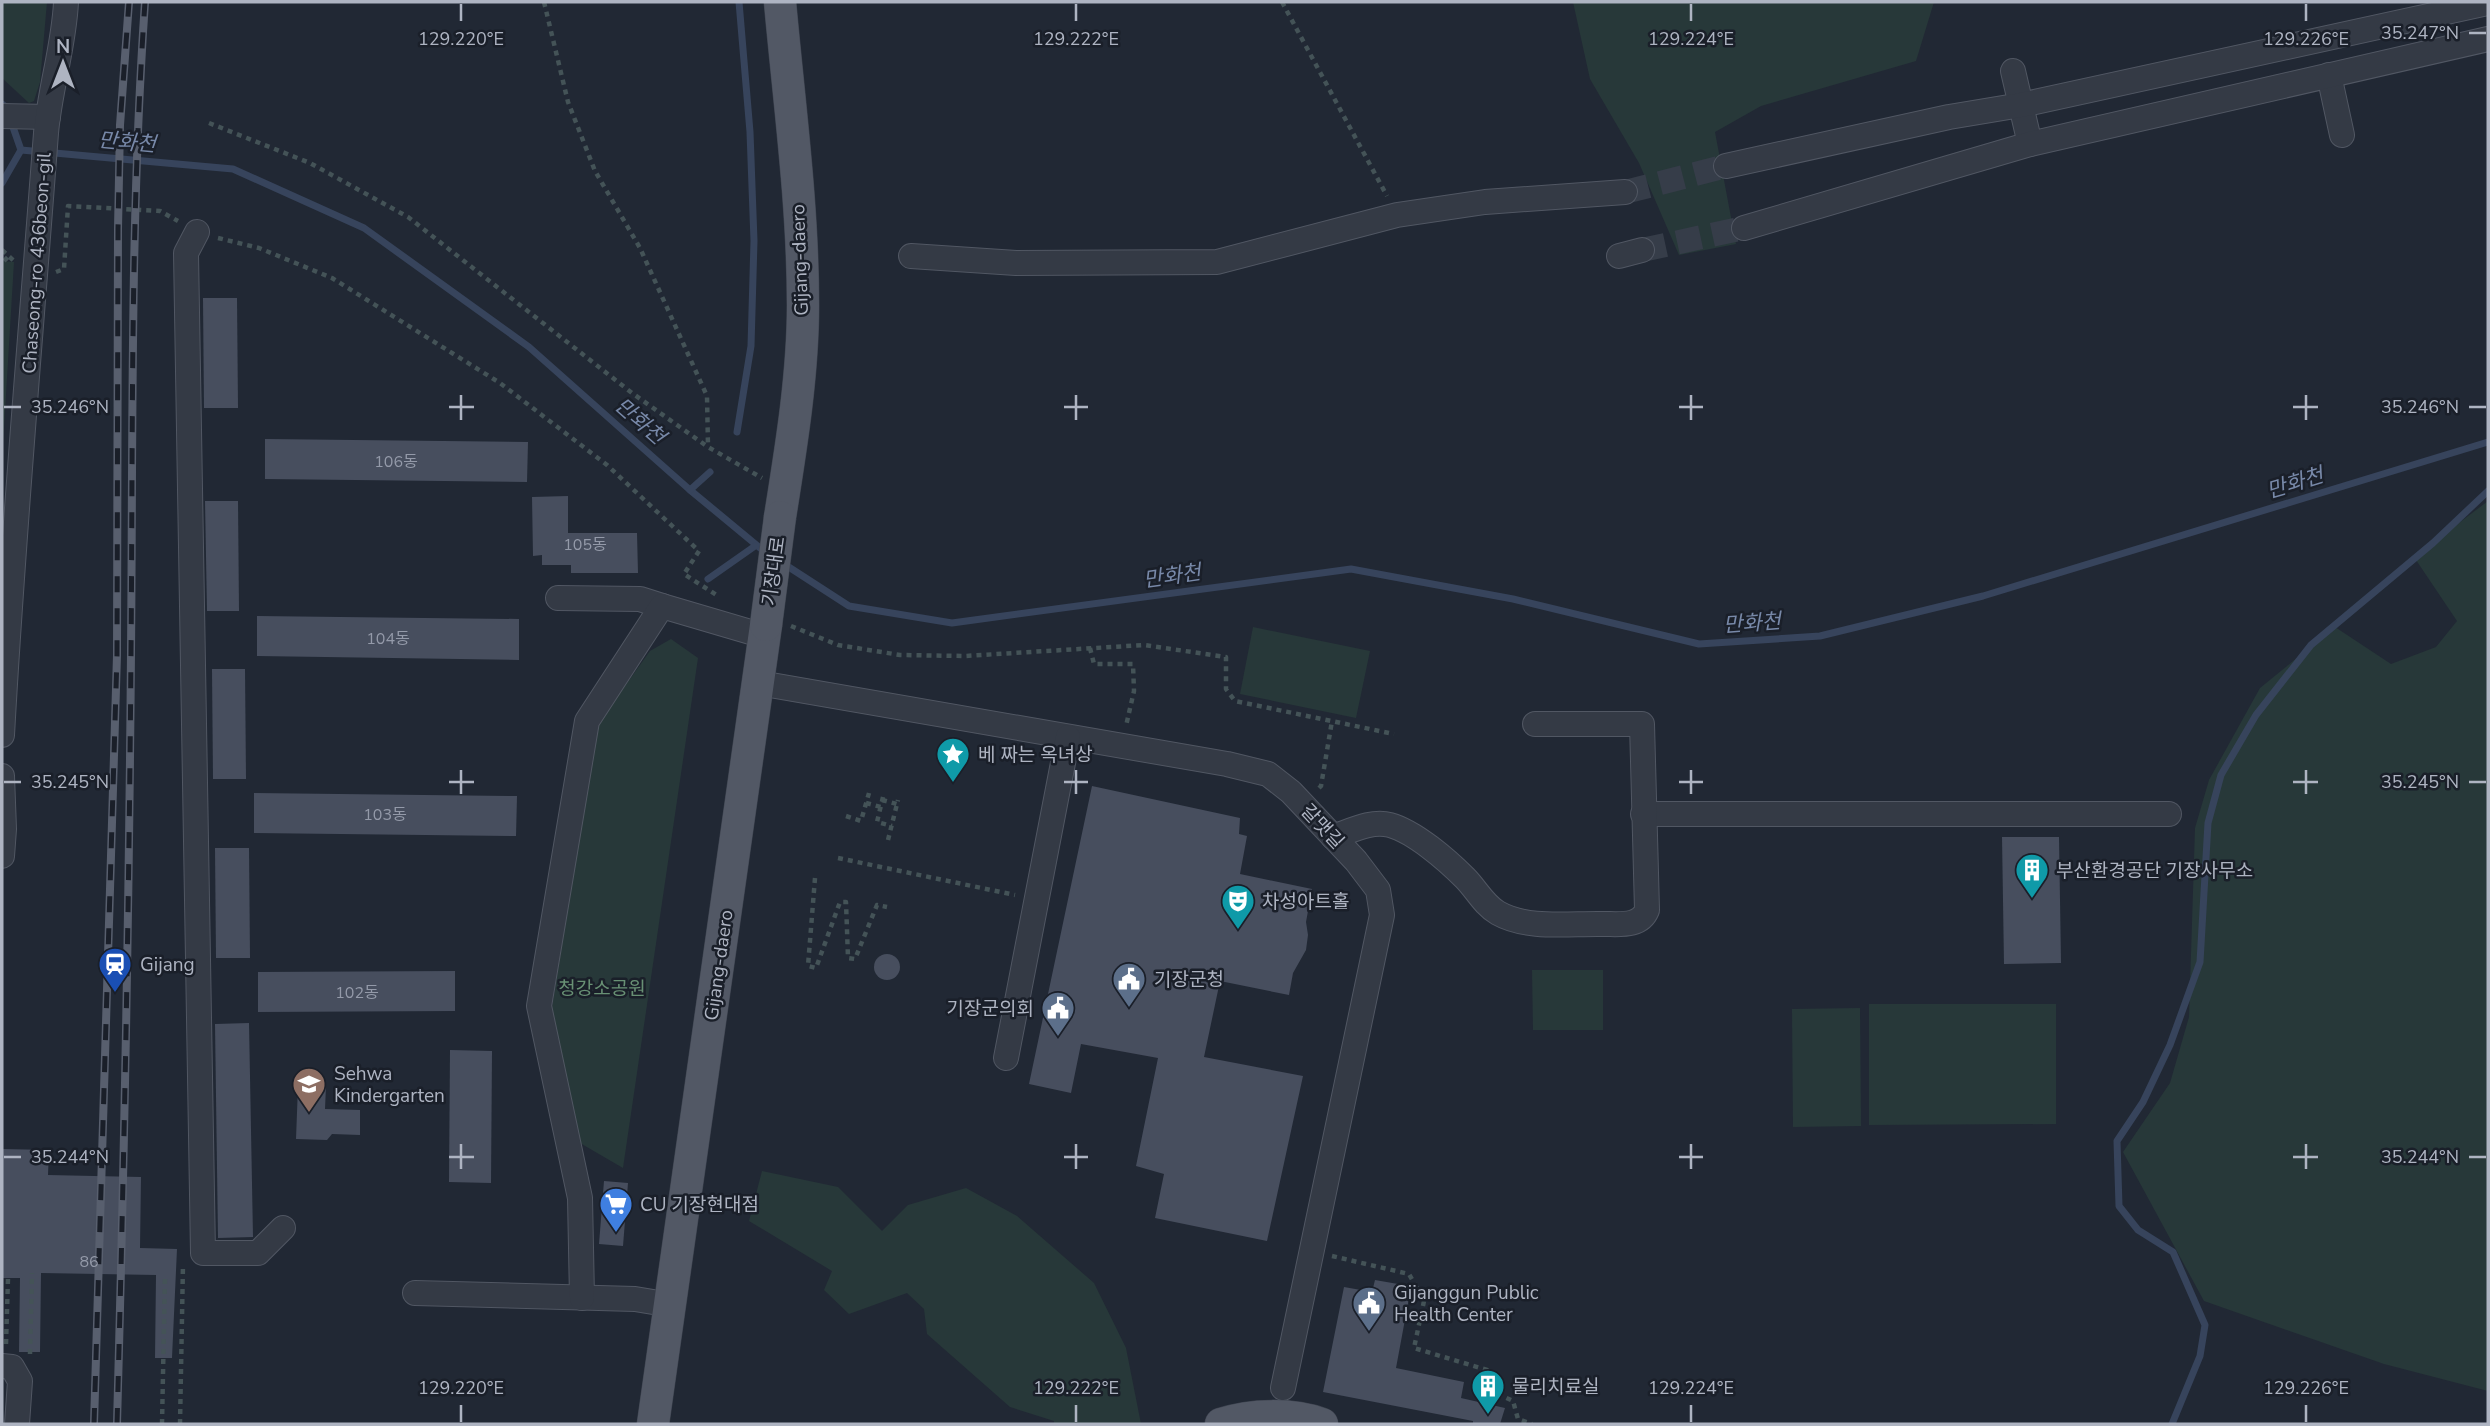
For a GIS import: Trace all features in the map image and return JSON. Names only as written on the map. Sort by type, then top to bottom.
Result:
[{"type":"main road","name":"Gijang-daero","points":[[780,2],[801,249],[803,307],[796,394],[782,504]]},
{"type":"main road","name":"기장대로","points":[[773,629],[782,504]]},
{"type":"main road","name":"Gijang-daero","points":[[653,1424],[758,683],[773,629]]},
{"type":"main road","points":[[1221,1424],[1236,1419],[1277,1417],[1311,1420],[1322,1424]]},
{"type":"street","name":"Chaseong-ro 436beon-gil","points":[[2,735],[12,559],[44,169],[41,122],[64,34],[66,2]]},
{"type":"street","points":[[1726,166],[2488,3]]},
{"type":"street","points":[[1744,228],[2031,144],[2488,39]]},
{"type":"street","points":[[2013,71],[2031,144]]},
{"type":"street","points":[[2329,75],[2342,135]]},
{"type":"street","points":[[2,116],[41,122]]},
{"type":"street","points":[[911,256],[1016,263],[1217,262],[1397,215],[1485,202],[1625,191]]},
{"type":"street","points":[[197,232],[186,253],[203,1253],[258,1253],[283,1227]]},
{"type":"street","points":[[558,598],[640,599],[773,629]]},
{"type":"street","points":[[582,1298],[580,1198],[539,1006],[587,721],[662,606]]},
{"type":"street","name":"갈맷길","points":[[758,683],[1122,745],[1268,774],[1303,805],[1356,861],[1378,890],[1382,915],[1283,1388]]},
{"type":"street","points":[[1333,837],[1364,826],[1381,824],[1399,829],[1421,842],[1465,878],[1492,909],[1507,917],[1535,923],[1628,924],[1642,918],[1647,910],[1642,724],[1535,724]]},
{"type":"street","points":[[1006,1058],[1068,737]]},
{"type":"street","points":[[2,776],[2,856]]},
{"type":"street","points":[[1643,814],[2169,814]]},
{"type":"street","points":[[415,1293],[635,1299],[671,1305]]},
{"type":"street","points":[[4,1355],[20,1381],[17,1424]]},
{"type":"path","points":[[544,2],[568,102],[595,171],[640,248],[707,396],[708,447]]},
{"type":"path","points":[[1282,2],[1397,215]]},
{"type":"path","points":[[209,123],[310,163],[408,217],[632,393],[782,504]]},
{"type":"path","points":[[2,250],[25,272],[52,274],[64,269],[68,206],[160,211],[197,232],[259,248],[332,278],[500,383],[607,465],[699,551],[684,575],[729,600]]},
{"type":"path","points":[[4,261],[9,256]]},
{"type":"path","points":[[773,629],[838,645],[900,655],[965,656],[1144,645],[1226,657],[1226,689],[1235,701],[1394,734]]},
{"type":"path","points":[[1090,648],[1094,664],[1133,664],[1134,691],[1122,745]]},
{"type":"path","points":[[1303,805],[1321,786],[1332,721]]},
{"type":"path","points":[[846,817],[861,821],[869,793]]},
{"type":"path","points":[[888,840],[892,826],[898,802],[883,798],[877,822],[892,826]]},
{"type":"path","points":[[866,803],[881,807]]},
{"type":"path","points":[[838,858],[1037,899]]},
{"type":"path","points":[[815,878],[808,966],[816,968],[840,902],[846,902],[848,958],[855,959],[877,905],[887,907]]},
{"type":"path","points":[[1311,1252],[1409,1274],[1424,1301],[1414,1348],[1487,1370],[1498,1394],[1513,1401],[1518,1419],[1532,1424]]},
{"type":"path","points":[[180,1424],[183,1253],[203,1253]]},
{"type":"path","points":[[30,1352],[32,1273]]},
{"type":"path","points":[[162,1424],[165,1275]]},
{"type":"path","points":[[4,1355],[8,1278]]},
{"type":"green space","points":[[2,2],[47,2],[40,82],[34,101],[29,103],[2,78]]},
{"type":"green space","points":[[1573,2],[1934,2],[1916,61],[1761,106],[1715,132],[1736,244],[1679,255],[1639,163],[1590,79]]},
{"type":"green space","points":[[2,261],[14,262],[2,461]]},
{"type":"green space","points":[[2488,501],[2488,1391],[2384,1364],[2204,1301],[2123,1152],[2170,1083],[2189,1017],[2195,828],[2209,780],[2260,688],[2335,627],[2391,664],[2436,647],[2457,621],[2414,557]]},
{"type":"green space","points":[[1253,627],[1370,651],[1356,718],[1240,694]]},
{"type":"green space","name":"청강소공원","points":[[671,639],[698,658],[623,1168],[580,1143],[552,1007],[597,725],[650,651]]},
{"type":"green space","points":[[1532,970],[1603,970],[1603,1030],[1533,1030]]},
{"type":"green space","points":[[1869,1004],[2056,1004],[2056,1124],[1869,1125]]},
{"type":"green space","points":[[1860,1008],[1861,1126],[1793,1127],[1792,1009]]},
{"type":"green space","points":[[762,1171],[838,1187],[882,1231],[908,1205],[966,1188],[1017,1216],[1094,1283],[1126,1348],[1141,1424],[1054,1424],[1054,1421],[1010,1407],[927,1334],[924,1309],[907,1293],[849,1314],[824,1290],[832,1271],[749,1221]]},
{"type":"building","points":[[203,298],[237,298],[238,408],[204,408]]},
{"type":"building","points":[[265,439],[528,442],[527,482],[265,479]]},
{"type":"building","points":[[568,496],[568,533],[637,533],[638,573],[571,573],[571,565],[542,565],[542,555],[533,556],[532,497]]},
{"type":"building","points":[[205,501],[238,501],[239,611],[207,611]]},
{"type":"building","points":[[257,616],[519,619],[519,660],[257,656]]},
{"type":"building","points":[[212,669],[245,669],[246,779],[213,779]]},
{"type":"building","name":"기장군청","points":[[1092,786],[1240,818],[1239,834],[1247,836],[1240,874],[1312,889],[1306,922],[1306,950],[1293,973],[1289,995],[1220,981],[1204,1057],[1303,1076],[1267,1241],[1155,1218],[1164,1174],[1136,1166],[1158,1058],[1081,1044],[1071,1093],[1029,1084]]},
{"type":"building","points":[[254,793],[517,796],[516,836],[254,833]]},
{"type":"building","name":"부산환경공단 기장사무소","points":[[2002,837],[2059,837],[2061,963],[2004,964]]},
{"type":"building","points":[[215,848],[249,848],[250,958],[216,958]]},
{"type":"building","points":[[887,954],[896,958],[900,967],[896,976],[887,980],[878,976],[874,967],[878,958]]},
{"type":"building","points":[[455,971],[455,1011],[258,1012],[258,972]]},
{"type":"building","points":[[249,1023],[253,1237],[218,1238],[215,1024]]},
{"type":"building","points":[[450,1050],[492,1051],[491,1183],[449,1182]]},
{"type":"building","points":[[298,1086],[326,1086],[325,1109],[360,1110],[360,1135],[332,1134],[327,1140],[296,1139]]},
{"type":"building","points":[[2,1149],[49,1150],[48,1175],[141,1177],[140,1248],[177,1249],[172,1358],[155,1358],[156,1275],[41,1273],[40,1352],[19,1352],[20,1278],[2,1278]]},
{"type":"building","points":[[604,1181],[628,1183],[623,1246],[599,1244]]},
{"type":"building","name":"Gijanggun Public Health Center","points":[[1375,1280],[1398,1284],[1396,1296],[1409,1298],[1396,1368],[1464,1382],[1461,1398],[1505,1408],[1500,1424],[1473,1424],[1473,1421],[1323,1392],[1344,1287],[1372,1292]]},
{"type":"waterway","points":[[737,432],[751,346],[754,241],[750,132],[739,2]]},
{"type":"waterway","name":"만화천","points":[[2,104],[6,107],[21,150],[233,169],[364,228],[529,347],[690,490],[765,552]]},
{"type":"waterway","points":[[2,183],[21,150]]},
{"type":"waterway","name":"만화천","points":[[781,562],[849,606],[952,623],[1351,569],[1513,599],[1699,644],[1820,636],[1983,596],[2488,442]]},
{"type":"waterway","points":[[690,490],[710,472]]},
{"type":"waterway","points":[[2172,1424],[2200,1356],[2205,1325],[2173,1252],[2138,1230],[2119,1206],[2117,1141],[2143,1102],[2170,1045],[2200,962],[2208,823],[2221,775],[2256,715],[2311,645],[2433,543],[2488,491]]},
{"type":"waterway","points":[[708,579],[755,546]]},
{"type":"tunnel","points":[[1625,192],[1726,166]]},
{"type":"tunnel","points":[[1642,250],[1744,228]]},
{"type":"railway","points":[[94,1424],[117,655],[120,125],[129,2]]},
{"type":"railway","points":[[117,1424],[128,942],[135,245],[145,2]]},
{"type":"place","name":"베 짜는 옥녀상","points":[[953,784]]},
{"type":"place","name":"부산환경공단 기장사무소","points":[[2032,900]]},
{"type":"place","name":"차성아트홀","points":[[1238,931]]},
{"type":"place","name":"Gijang","points":[[115,994]]},
{"type":"place","name":"기장군청","points":[[1129,1009]]},
{"type":"place","name":"기장군의회","points":[[1058,1038]]},
{"type":"place","name":"Sehwa Kindergarten","points":[[309,1114]]},
{"type":"place","name":"CU 기장현대점","points":[[616,1234]]},
{"type":"place","name":"Gijanggun Public Health Center","points":[[1369,1333]]},
{"type":"place","name":"물리치료실","points":[[1488,1416]]}]
